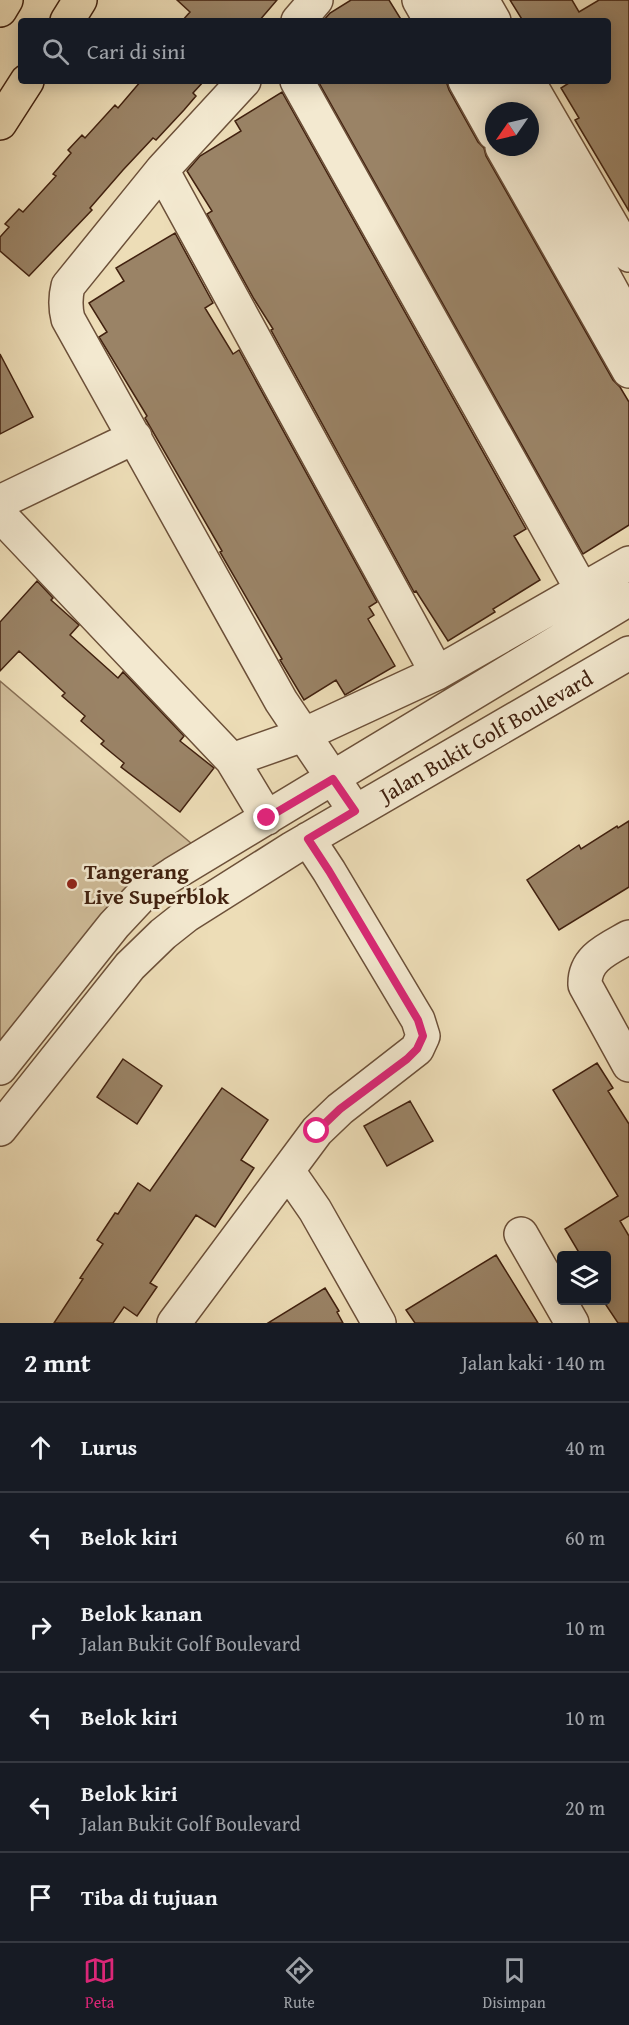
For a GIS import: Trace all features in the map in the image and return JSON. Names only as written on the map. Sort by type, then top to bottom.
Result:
[{"type":"highway","points":[[0,10],[6,0]]},
{"type":"highway","points":[[68,18],[80,0]]},
{"type":"highway","points":[[0,123],[25,84]]},
{"type":"street","points":[[301,18],[316,0]]},
{"type":"street","points":[[419,0],[429,18]]},
{"type":"street","points":[[453,0],[462,18]]},
{"type":"street","points":[[482,0],[492,18]]},
{"type":"street","points":[[241,84],[162,170],[68,286],[65,297],[68,319],[281,700],[355,811]]},
{"type":"street","points":[[299,84],[582,590]]},
{"type":"street","points":[[467,84],[485,117]]},
{"type":"street","points":[[499,84],[508,102]]},
{"type":"street","points":[[530,84],[629,255]]},
{"type":"street","points":[[507,156],[629,371]]},
{"type":"street","points":[[538,156],[629,322]]},
{"type":"street","points":[[162,170],[437,673]]},
{"type":"street","points":[[135,437],[6,499],[1,512],[2,517],[232,760],[267,818]]},
{"type":"street","points":[[232,760],[303,735],[437,673],[629,563]]},
{"type":"street","name":"Jalan Bukit Golf Boulevard","points":[[0,1068],[114,925],[144,894],[173,874],[629,600]]},
{"type":"street","name":"Jalan Bukit Golf Boulevard","points":[[0,1129],[130,966],[187,915],[355,811],[629,653]]},
{"type":"street","points":[[187,1316],[317,1131],[340,1109],[407,1059],[417,1049],[423,1036],[418,1020],[308,839]]},
{"type":"street","points":[[629,937],[594,959],[584,972],[585,985],[629,1065]]},
{"type":"street","points":[[288,1171],[315,1210],[379,1323]]},
{"type":"street","points":[[521,1234],[572,1323]]},
{"type":"shaded area","name":"Tangerang Live Superblok","points":[[0,681],[192,844],[0,1050]]},
{"type":"building","points":[[177,0],[277,0],[262,18],[185,18],[190,12]]},
{"type":"building","points":[[351,0],[389,0],[400,18],[326,18]]},
{"type":"building","points":[[510,0],[572,0],[579,12],[599,0],[629,0],[629,211],[575,120],[579,118],[561,88],[567,84],[611,84],[611,18],[521,18]]},
{"type":"building","points":[[138,84],[201,84],[193,93],[196,96],[184,110],[123,170],[90,208],[92,210],[29,276],[0,251],[0,237],[9,227],[5,224],[19,209],[23,212],[56,176],[53,174],[71,153],[68,150],[82,135],[85,138],[115,105],[118,108]]},
{"type":"building","points":[[320,84],[447,84],[478,142],[484,148],[485,156],[613,380],[629,402],[629,525],[583,554]]},
{"type":"building","points":[[282,92],[526,529],[514,536],[540,580],[493,609],[495,612],[448,641],[416,591],[414,592],[271,330],[273,329],[207,214],[212,211],[187,171],[200,156],[241,131],[235,121]]},
{"type":"building","points":[[175,233],[213,303],[205,308],[233,354],[239,350],[377,602],[369,607],[374,615],[368,619],[395,666],[345,695],[336,680],[304,700],[145,418],[147,416],[99,337],[107,332],[89,303],[124,281],[116,268]]},
{"type":"building","points":[[0,354],[33,417],[0,434]]},
{"type":"building","points":[[37,581],[53,598],[51,600],[79,625],[70,635],[118,678],[123,672],[184,736],[180,741],[214,768],[180,812],[121,767],[124,763],[101,744],[104,741],[81,721],[85,716],[62,696],[65,693],[19,651],[0,671],[0,622]]},
{"type":"building","points":[[629,821],[629,887],[559,930],[527,880],[579,845],[581,849]]},
{"type":"building","points":[[123,1059],[162,1086],[137,1124],[97,1097]]},
{"type":"building","points":[[597,1063],[613,1088],[608,1091],[629,1124],[629,1216],[620,1221],[629,1236],[629,1323],[618,1323],[606,1305],[611,1305],[611,1251],[578,1251],[565,1229],[618,1196],[553,1090]]},
{"type":"building","points":[[222,1088],[268,1120],[241,1160],[254,1168],[215,1227],[196,1215],[150,1283],[157,1287],[137,1316],[124,1307],[113,1323],[54,1323],[103,1244],[97,1240],[115,1213],[118,1214],[138,1183],[150,1191]]},
{"type":"building","points":[[410,1101],[433,1141],[387,1166],[364,1126]]},
{"type":"building","points":[[496,1255],[538,1323],[415,1323],[406,1310]]},
{"type":"building","points":[[325,1288],[339,1311],[337,1312],[343,1323],[268,1323]]},
{"type":"place","name":"Tangerang Live Superblok","points":[[72,884]]},
{"type":"route","points":[[267,818],[333,779],[355,811],[308,839],[418,1020],[423,1036],[422,1042],[407,1059],[340,1109],[317,1131]]}]
